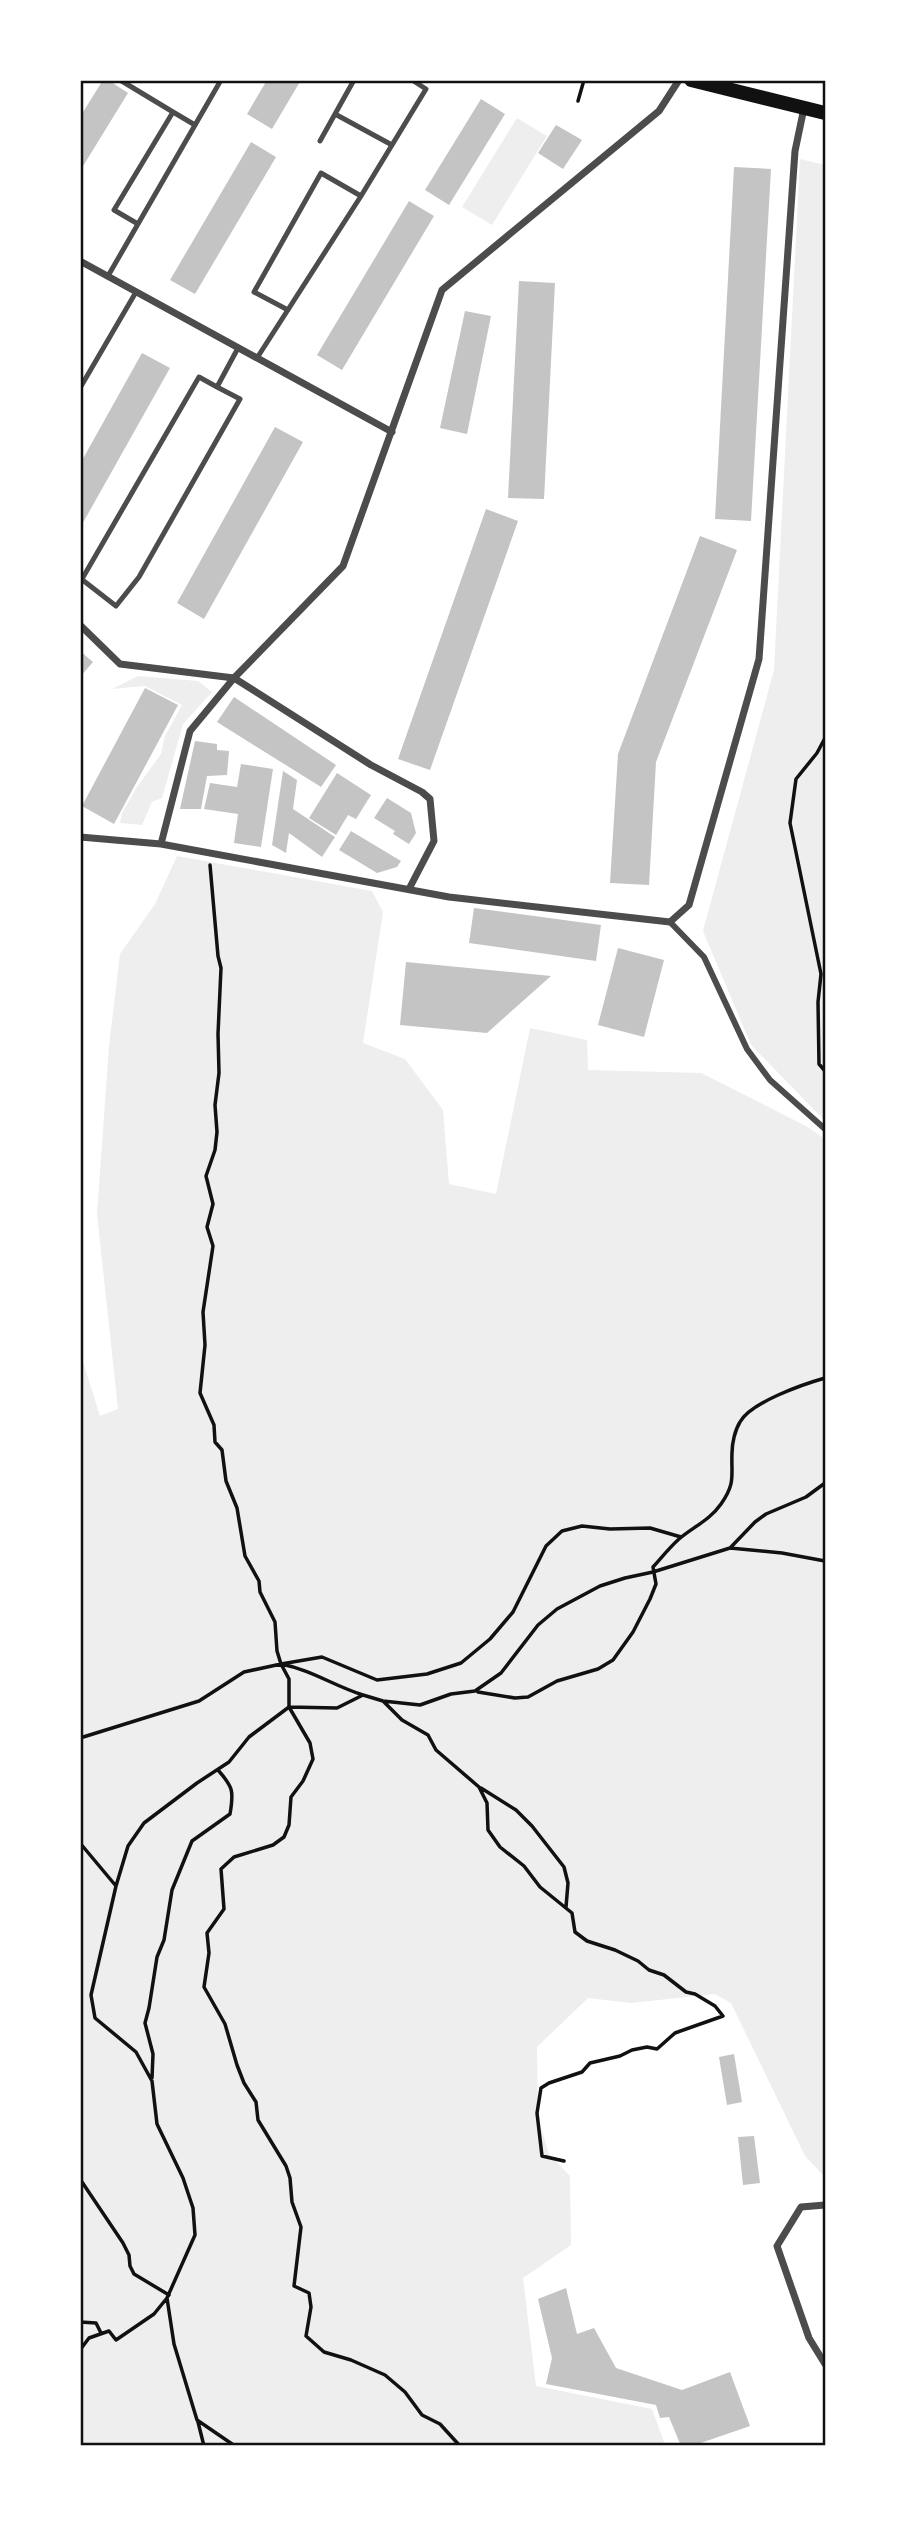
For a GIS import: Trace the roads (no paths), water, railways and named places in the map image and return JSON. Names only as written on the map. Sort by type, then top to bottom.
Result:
[{"type":"main road","points":[[691,80],[726,85],[825,113]]},
{"type":"street","points":[[161,844],[190,731],[234,678],[343,566],[442,290],[659,111],[679,80]]},
{"type":"street","points":[[670,922],[689,905],[759,659],[796,151],[804,108]]},
{"type":"street","points":[[80,261],[392,432]]},
{"type":"street","points":[[80,625],[120,664],[234,678],[372,765],[422,792],[430,799],[434,841],[409,889]]},
{"type":"street","points":[[80,837],[161,844],[449,897],[670,922],[704,957],[747,1049],[770,1080],[825,1129]]},
{"type":"street","points":[[825,2205],[801,2207],[777,2246],[809,2338],[825,2364]]},
{"type":"lane","points":[[120,80],[195,125]]},
{"type":"lane","points":[[108,276],[221,80]]},
{"type":"lane","points":[[320,141],[354,80]]},
{"type":"lane","points":[[257,358],[426,89],[412,80]]},
{"type":"lane","points":[[138,224],[114,210],[173,112]]},
{"type":"lane","points":[[335,114],[392,145]]},
{"type":"lane","points":[[288,310],[254,292],[321,173],[361,196]]},
{"type":"lane","points":[[80,387],[136,292]]},
{"type":"lane","points":[[217,387],[239,348]]},
{"type":"lane","points":[[199,377],[240,399],[139,577],[116,606],[81,579],[199,377]]}]
